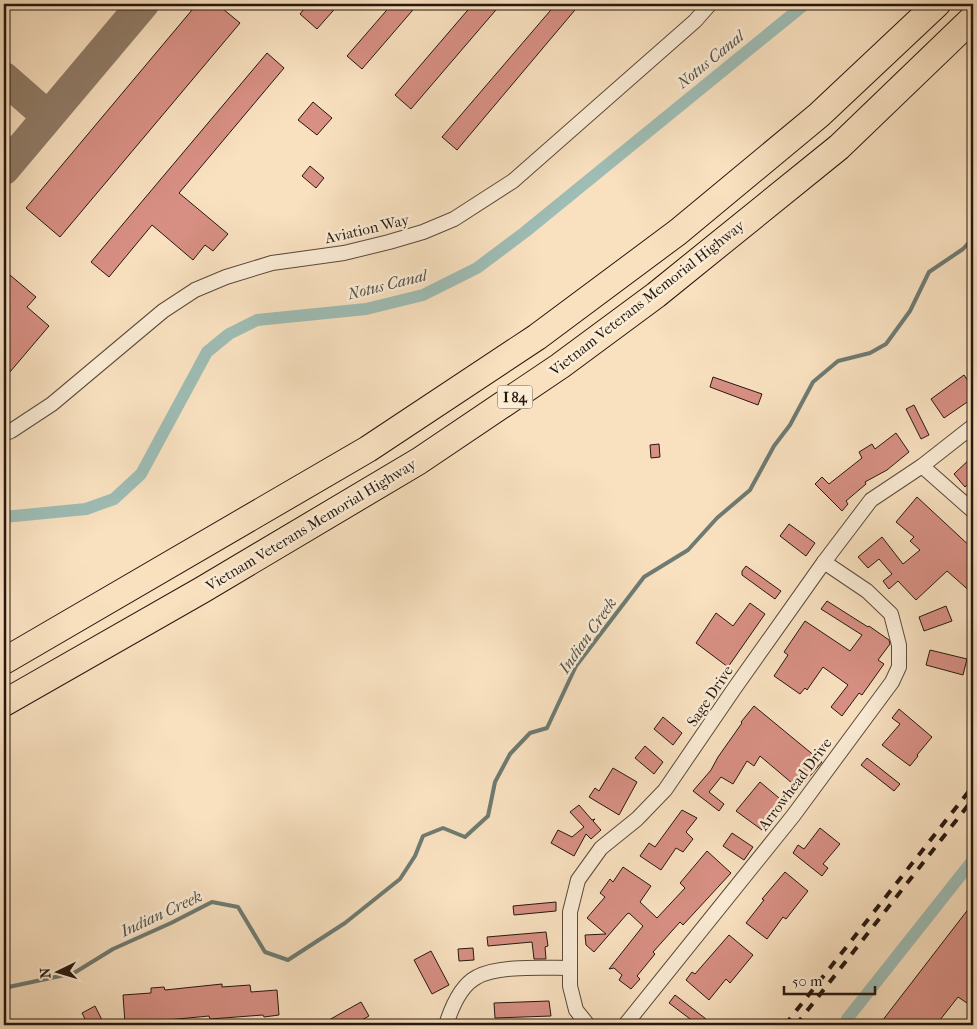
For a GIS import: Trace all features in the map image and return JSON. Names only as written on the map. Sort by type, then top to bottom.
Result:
[{"type":"highway","name":"I 84","points":[[4,661],[368,449],[537,337],[678,232],[819,115],[937,4]]},
{"type":"highway","name":"Vietnam Veterans Memorial Highway","points":[[4,703],[202,590],[419,461],[560,366],[656,295],[839,147],[973,18]]},
{"type":"street","name":"Aviation Way","points":[[4,434],[52,404],[163,311],[195,290],[272,263],[344,253],[423,232],[454,219],[513,181],[695,21],[710,4]]},
{"type":"street","name":"Sage Drive","points":[[588,1025],[576,1010],[570,986],[570,912],[578,880],[601,848],[637,819],[665,790],[734,688],[871,500],[922,466],[973,426]]},
{"type":"street","points":[[922,466],[973,511]]},
{"type":"street","name":"Arrowhead Drive","points":[[625,1025],[793,816],[892,682],[899,667],[899,645],[890,614],[866,591],[824,562]]},
{"type":"street","points":[[446,1025],[458,995],[476,977],[498,971],[529,968],[570,968]]},
{"type":"building","points":[[197,4],[217,4],[240,23],[60,237],[26,208]]},
{"type":"building","points":[[308,4],[339,4],[317,29],[300,14]]},
{"type":"building","points":[[392,4],[418,4],[362,69],[347,56]]},
{"type":"building","points":[[473,4],[501,4],[411,109],[395,95]]},
{"type":"building","points":[[556,4],[580,4],[457,150],[442,137]]},
{"type":"building","points":[[267,53],[284,68],[179,193],[228,234],[213,251],[205,245],[193,260],[152,225],[109,277],[91,262]]},
{"type":"building","points":[[313,102],[332,118],[317,135],[298,120]]},
{"type":"building","points":[[310,166],[324,178],[316,188],[302,176]]},
{"type":"building","points":[[4,270],[36,297],[27,307],[49,326],[4,379]]},
{"type":"building","points":[[964,375],[973,388],[973,398],[944,418],[931,399]]},
{"type":"building","points":[[713,377],[762,394],[758,405],[710,387]]},
{"type":"building","points":[[914,405],[929,435],[921,439],[906,409]]},
{"type":"building","points":[[896,433],[909,452],[887,470],[865,482],[866,484],[846,501],[848,504],[842,511],[815,484],[822,477],[829,484],[862,458],[859,452],[872,444],[875,449]]},
{"type":"building","points":[[659,444],[660,457],[651,458],[650,445]]},
{"type":"building","points":[[973,456],[973,479],[965,487],[954,474]]},
{"type":"building","points":[[917,497],[973,549],[973,594],[947,571],[916,600],[898,581],[889,589],[883,581],[892,574],[879,559],[868,568],[858,557],[882,537],[903,564],[920,550],[910,541],[914,537],[896,522]]},
{"type":"building","points":[[789,524],[815,543],[806,556],[780,536]]},
{"type":"building","points":[[746,566],[781,591],[775,599],[742,575],[742,571]]},
{"type":"building","points":[[827,601],[869,626],[889,640],[890,644],[878,660],[884,664],[862,695],[859,693],[842,716],[831,707],[848,685],[823,667],[807,690],[805,688],[800,694],[774,676],[788,655],[784,652],[805,621],[850,651],[862,635],[821,609]]},
{"type":"building","points":[[750,603],[765,614],[728,667],[696,643],[716,613],[733,626]]},
{"type":"building","points":[[946,606],[952,621],[924,631],[919,617]]},
{"type":"building","points":[[930,650],[967,659],[963,675],[926,665]]},
{"type":"building","points":[[754,706],[822,762],[799,789],[760,756],[754,766],[747,761],[733,784],[721,777],[709,792],[724,804],[719,811],[693,791],[711,770],[741,722]]},
{"type":"building","points":[[899,709],[932,737],[910,766],[882,745],[900,724],[892,718]]},
{"type":"building","points":[[663,717],[682,733],[673,745],[654,729]]},
{"type":"building","points":[[645,746],[663,762],[654,774],[635,758]]},
{"type":"building","points":[[867,758],[900,784],[894,791],[861,765]]},
{"type":"building","points":[[613,768],[637,782],[619,815],[589,797],[595,788],[599,791]]},
{"type":"building","points":[[760,782],[785,803],[762,830],[736,811]]},
{"type":"building","points":[[579,805],[592,820],[595,819],[593,821],[601,830],[591,839],[586,834],[574,856],[551,843],[558,830],[572,837],[584,827],[570,812]]},
{"type":"building","points":[[682,810],[697,818],[686,832],[693,839],[683,852],[676,848],[661,870],[640,856],[649,843],[655,847]]},
{"type":"building","points":[[820,828],[840,844],[823,864],[828,868],[822,876],[793,853],[798,845],[804,849]]},
{"type":"building","points":[[732,833],[753,847],[744,860],[723,846]]},
{"type":"building","points":[[707,851],[731,873],[683,925],[680,922],[653,952],[655,954],[637,976],[640,979],[631,989],[619,980],[622,975],[614,968],[609,969],[643,926],[629,913],[627,914],[594,952],[586,945],[585,935],[606,934],[587,918],[605,897],[600,893],[610,879],[613,882],[623,867],[651,886],[640,902],[657,918],[685,888],[680,883]]},
{"type":"building","points":[[785,872],[808,891],[786,919],[783,917],[767,939],[746,923],[764,900],[762,899]]},
{"type":"building","points":[[556,902],[556,911],[514,915],[513,906]]},
{"type":"building","points":[[973,903],[973,995],[967,1003],[958,997],[936,1025],[879,1025]]},
{"type":"building","points":[[546,932],[548,946],[545,947],[546,959],[534,959],[532,942],[488,946],[487,937]]},
{"type":"building","points":[[729,935],[753,955],[730,983],[726,979],[709,1000],[686,980],[692,972],[695,974]]},
{"type":"building","points":[[473,948],[474,960],[459,961],[458,949]]},
{"type":"building","points":[[431,951],[449,985],[432,994],[414,960]]},
{"type":"building","points":[[222,984],[222,987],[250,985],[251,992],[277,990],[279,1015],[210,1019],[209,1016],[153,1023],[153,1021],[125,1023],[123,995],[151,993],[151,988],[164,987],[165,990]]},
{"type":"building","points":[[675,995],[706,1019],[702,1025],[698,1025],[669,1003]]},
{"type":"building","points":[[549,1001],[551,1016],[495,1018],[494,1003]]},
{"type":"building","points":[[361,1002],[369,1016],[353,1025],[320,1025]]},
{"type":"building","points":[[95,1006],[104,1025],[88,1025],[82,1013]]},
{"type":"waterway","name":"Notus Canal","points":[[4,517],[86,509],[114,499],[141,474],[207,352],[229,334],[257,320],[366,309],[423,295],[477,268],[525,232],[805,4]]},
{"type":"waterway","name":"Indian Creek","points":[[4,988],[74,973],[113,949],[212,902],[238,907],[265,952],[288,960],[345,923],[400,879],[415,856],[423,836],[443,828],[465,837],[488,816],[495,782],[510,754],[530,733],[547,728],[576,666],[644,577],[688,550],[717,518],[750,490],[774,446],[790,425],[813,382],[838,361],[870,353],[886,344],[910,311],[929,272],[963,249],[973,238]]},
{"type":"waterway","points":[[847,1019],[973,860]]},
{"type":"taxiway","points":[[4,169],[143,4]]},
{"type":"taxiway","points":[[4,78],[45,114]]},
{"type":"railway","points":[[785,1025],[973,786]]},
{"type":"railway","points":[[796,1025],[973,799]]}]
